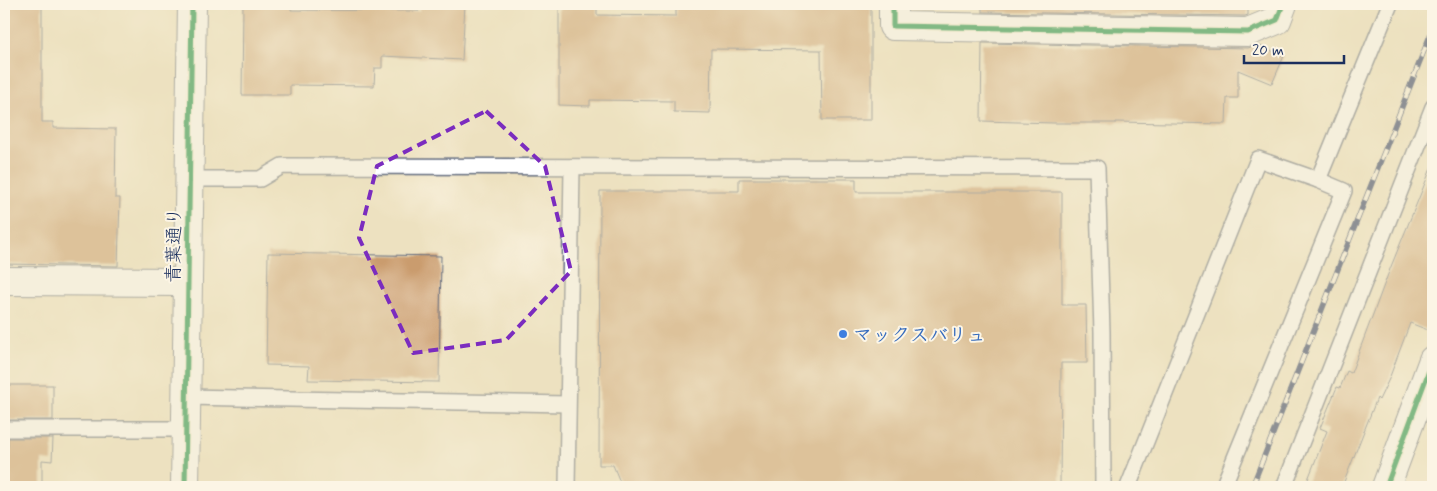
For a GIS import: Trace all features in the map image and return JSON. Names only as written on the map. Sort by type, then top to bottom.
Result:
[{"type":"street","name":"青葉通り","points":[[185,487],[192,4]]},
{"type":"street","points":[[893,4],[894,26],[1248,32],[1277,20],[1282,4]]},
{"type":"street","points":[[4,280],[187,282]]},
{"type":"street","points":[[1386,487],[1433,360]]},
{"type":"lane","points":[[1318,180],[1390,4]]},
{"type":"lane","points":[[1284,487],[1433,107]]},
{"type":"lane","points":[[1128,487],[1258,159],[1344,191],[1223,487]]},
{"type":"lane","points":[[189,178],[260,178],[282,166],[1097,168],[1102,332],[1103,487]]},
{"type":"lane","points":[[566,487],[572,168]]},
{"type":"lane","points":[[186,398],[567,404]]},
{"type":"lane","points":[[4,429],[185,429]]},
{"type":"highlighted area","points":[[486,111],[545,166],[571,271],[506,340],[413,353],[359,238],[377,166]]},
{"type":"building","points":[[4,4],[42,4],[42,122],[53,122],[53,128],[116,129],[115,198],[120,198],[118,266],[4,264]]},
{"type":"building","points":[[243,4],[291,4],[291,10],[419,11],[419,4],[465,4],[462,60],[382,56],[382,68],[375,68],[374,86],[290,85],[290,95],[242,95]]},
{"type":"building","points":[[559,4],[597,4],[597,15],[676,16],[676,4],[871,4],[871,120],[822,120],[821,50],[711,49],[710,113],[674,112],[674,101],[590,100],[590,106],[559,105]]},
{"type":"building","points":[[982,4],[1248,4],[1248,15],[982,12]]},
{"type":"building","points":[[982,43],[1248,48],[1258,45],[1284,56],[1272,84],[1238,70],[1238,98],[1227,98],[1226,124],[981,121]]},
{"type":"building","points":[[1432,166],[1433,332],[1410,323],[1389,379],[1379,400],[1377,398],[1342,487],[1305,487],[1327,431],[1320,428],[1337,387],[1340,388],[1347,371],[1351,373],[1390,269]]},
{"type":"building","name":"マックスバリュ","points":[[739,179],[856,179],[856,192],[1062,192],[1062,305],[1086,305],[1087,363],[1061,363],[1060,487],[622,487],[613,465],[599,465],[600,191],[739,191]]},
{"type":"building","points":[[268,253],[441,256],[439,382],[308,380],[309,366],[266,365]]},
{"type":"building","points":[[8,385],[53,385],[53,420],[8,420]]},
{"type":"building","points":[[8,438],[53,438],[52,461],[42,460],[42,487],[4,487],[4,447],[8,447]]},
{"type":"railway","points":[[1252,487],[1433,28]]},
{"type":"cycle path","points":[[185,487],[192,4]]},
{"type":"cycle path","points":[[893,4],[893,26],[1248,32],[1277,20],[1283,4]]},
{"type":"cycle path","points":[[1386,487],[1433,360]]},
{"type":"place","name":"マックスバリュ","points":[[843,334]]}]
